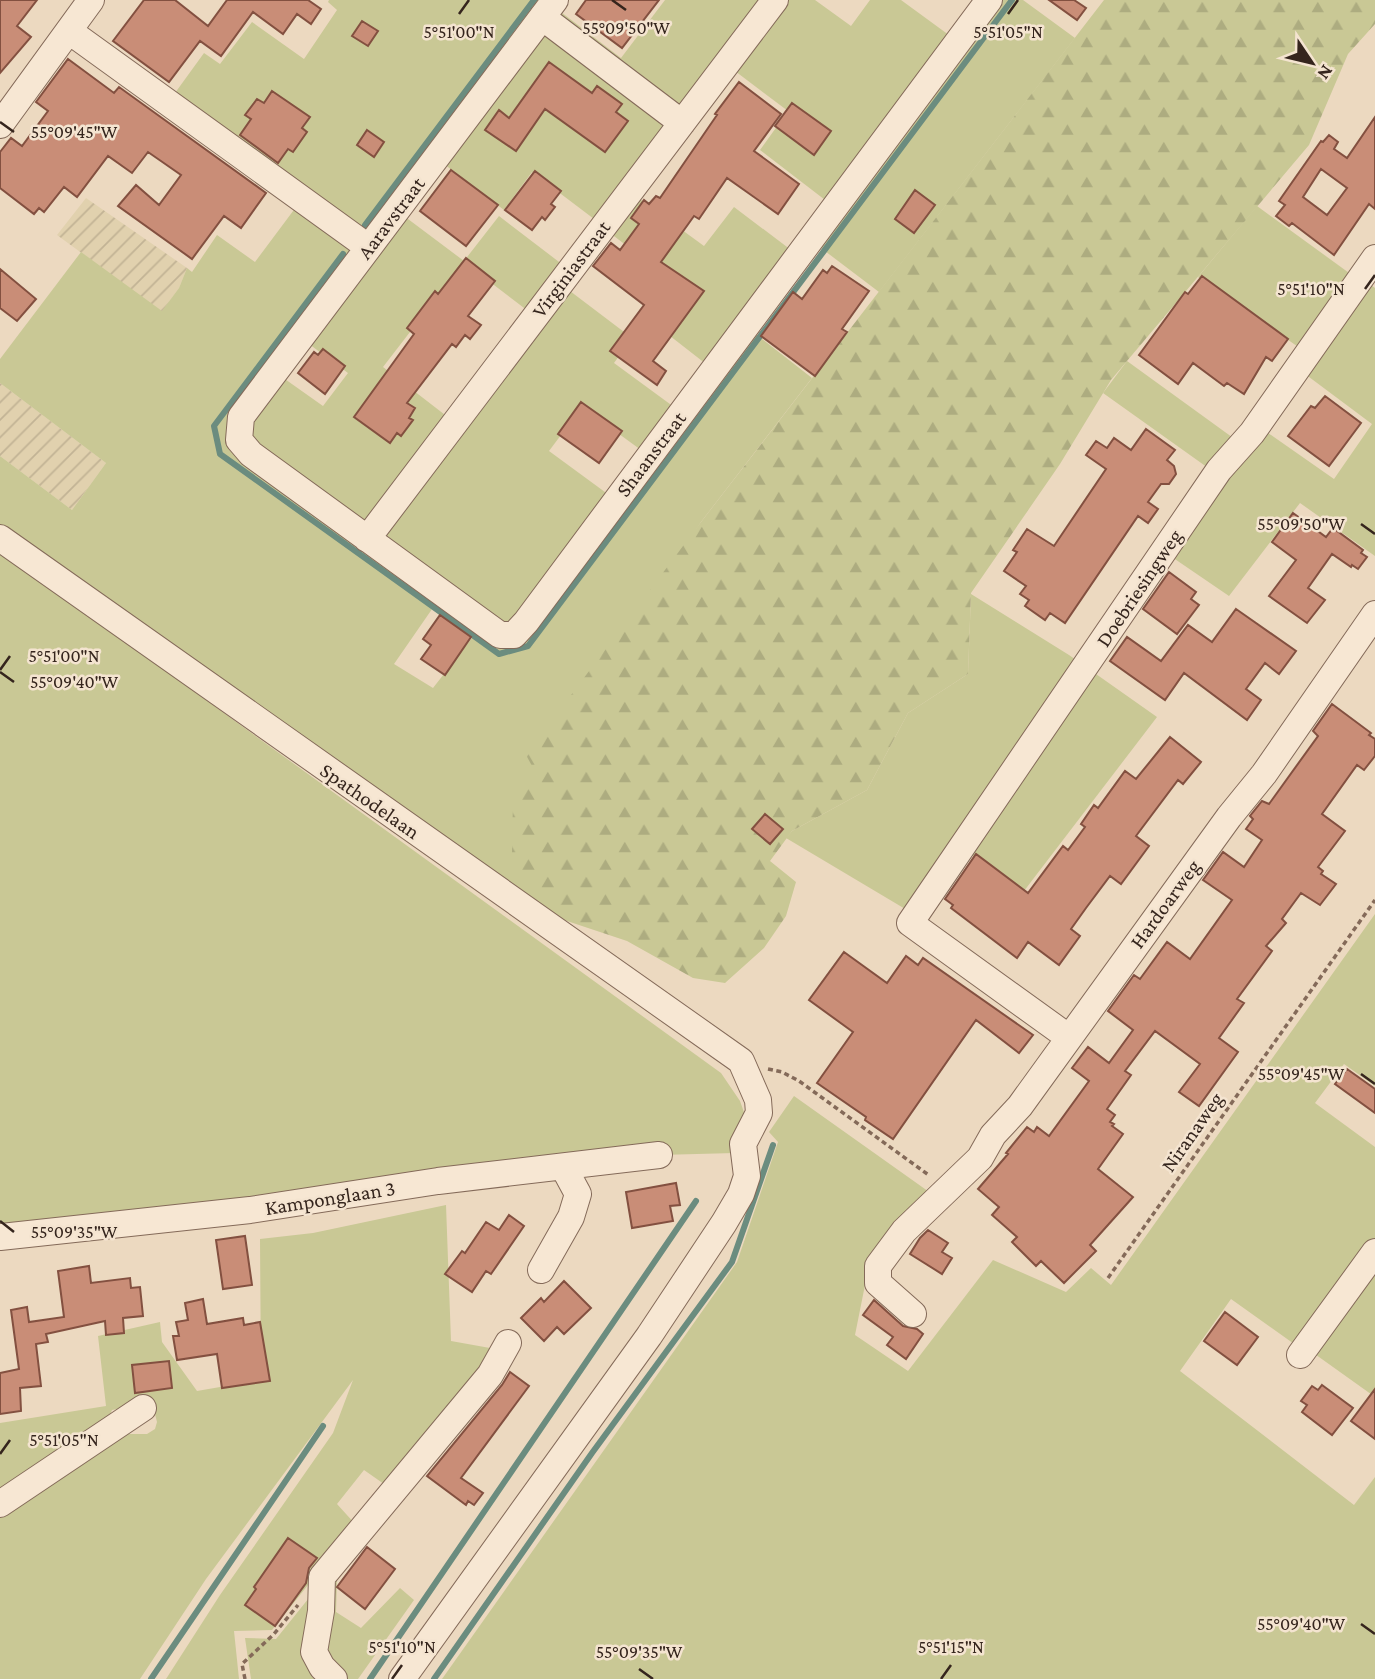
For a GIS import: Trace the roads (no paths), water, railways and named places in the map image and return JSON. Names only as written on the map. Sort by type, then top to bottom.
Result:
[{"type":"street","points":[[0,125],[91,0]]},
{"type":"street","name":"Virginiastraat","points":[[367,539],[775,0]]},
{"type":"street","name":"Shaanstraat","points":[[239,440],[251,454],[500,635],[514,635],[989,0]]},
{"type":"street","points":[[548,8],[682,123]]},
{"type":"street","name":"Aaravstraat","points":[[239,440],[242,417],[548,8]]},
{"type":"street","points":[[69,31],[368,247]]},
{"type":"street","name":"Doebriesingweg","points":[[1068,1037],[910,923],[1219,470],[1252,433],[1375,258]]},
{"type":"street","name":"Spathodelaan","points":[[0,538],[741,1061],[758,1100],[759,1113],[743,1144],[747,1176],[741,1194],[724,1223],[649,1336],[402,1679]]},
{"type":"street","name":"Hardoarweg","points":[[914,1314],[878,1283],[878,1266],[904,1231],[980,1158],[993,1135],[1020,1106],[1229,817],[1264,774],[1375,614]]},
{"type":"street","name":"Kamponglaan 3","points":[[0,1237],[250,1210],[438,1181],[659,1155]]},
{"type":"street","points":[[541,1270],[571,1217],[578,1194],[564,1168]]},
{"type":"street","points":[[1300,1355],[1375,1252]]},
{"type":"street","points":[[334,1679],[322,1667],[314,1652],[321,1611],[322,1577],[490,1375],[508,1343]]},
{"type":"street","points":[[0,1504],[143,1408]]},
{"type":"waterway","points":[[365,225],[534,0]]},
{"type":"waterway","points":[[343,254],[214,426],[220,454],[499,654],[528,646],[1012,0]]},
{"type":"waterway","points":[[434,1679],[592,1453],[732,1262],[773,1145]]},
{"type":"waterway","points":[[370,1679],[696,1201]]},
{"type":"waterway","points":[[151,1679],[323,1426]]}]
